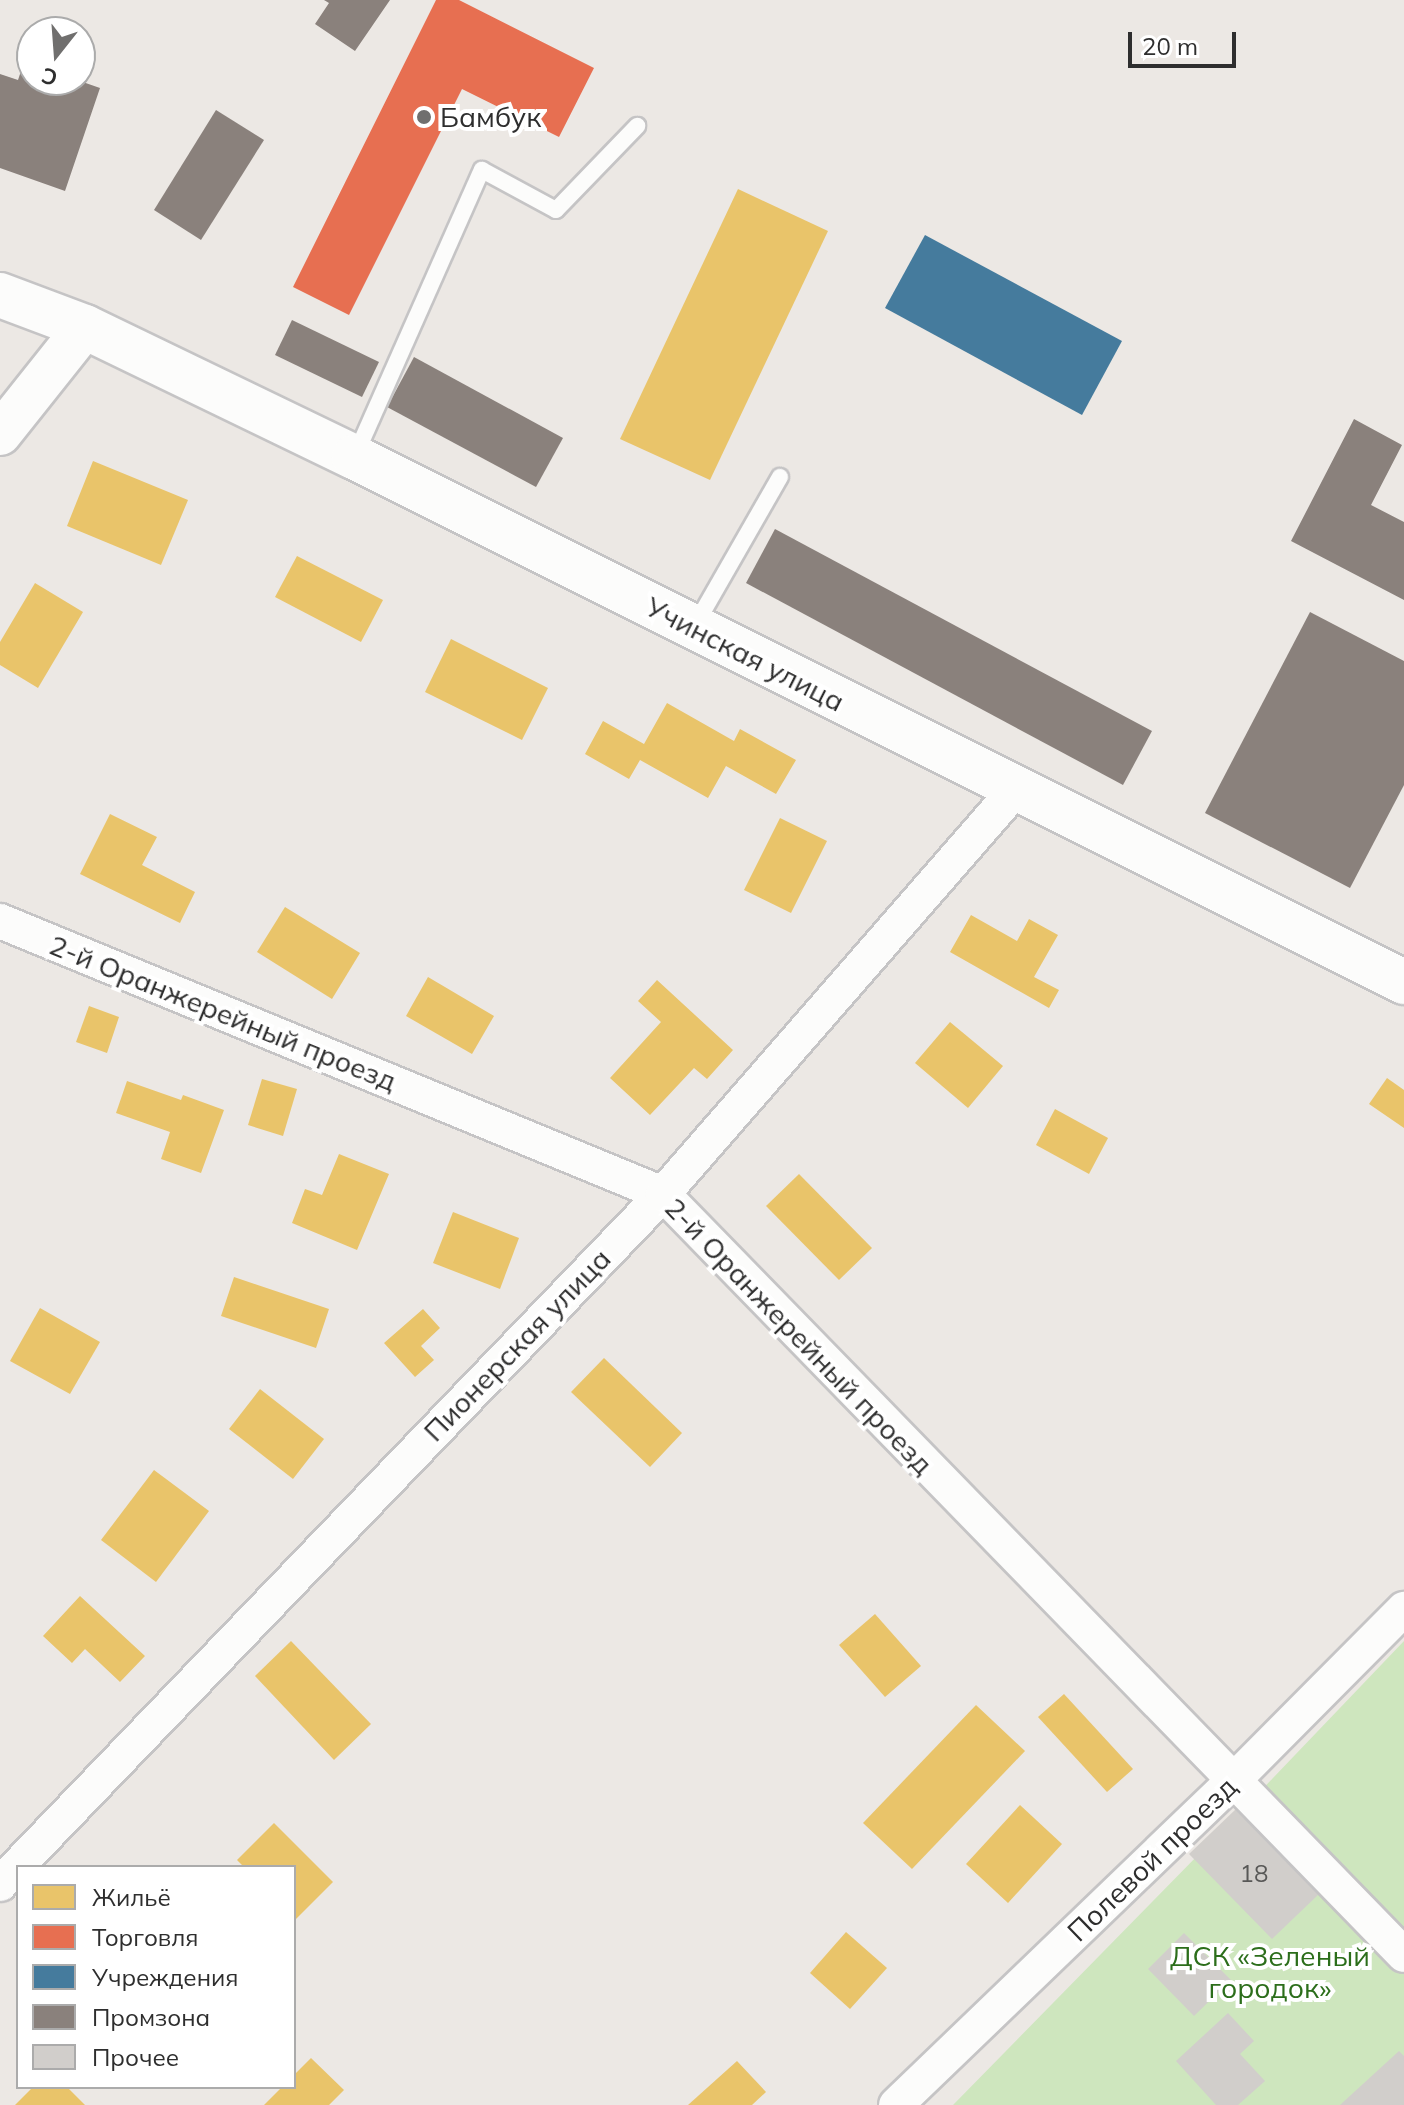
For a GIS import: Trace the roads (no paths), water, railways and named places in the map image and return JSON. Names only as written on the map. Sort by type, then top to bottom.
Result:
[{"type":"main road","name":"Учинская улица","points":[[0,295],[85,327],[354,457],[1404,982]]},
{"type":"street","points":[[0,434],[85,327]]},
{"type":"street","name":"Пионерская улица","points":[[18,1865],[663,1194],[1015,790]]},
{"type":"street","name":"2-й Оранжерейный проезд","points":[[0,921],[663,1194],[1232,1782],[1404,1955]]},
{"type":"street","name":"Полевой проезд","points":[[896,2105],[1232,1782],[1404,1609]]},
{"type":"street","name":"Пионерская улица","points":[[0,1884],[16,1867]]},
{"type":"lane","points":[[354,457],[482,170],[556,210],[637,126]]},
{"type":"lane","points":[[693,628],[780,477]]},
{"type":"place","name":"Бамбук","points":[[424,117]]},
{"type":"park label","name":"ДСК «Зеленый городок»","points":[[1270,1972]]}]
